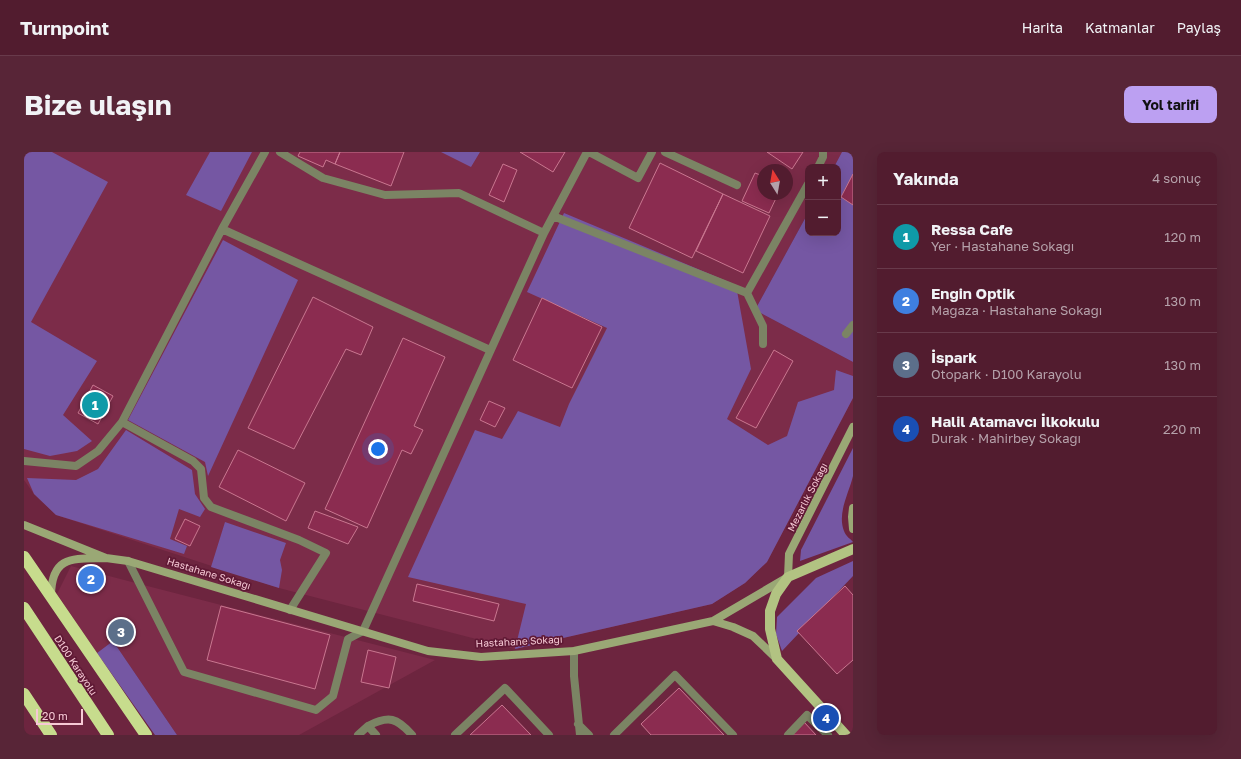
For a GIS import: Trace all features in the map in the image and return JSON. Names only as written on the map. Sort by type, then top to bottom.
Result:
[{"type":"highway","points":[[24,557],[146,735]]},
{"type":"highway","name":"D100 Karayolu","points":[[24,608],[108,735]]},
{"type":"highway","points":[[24,694],[51,735]]},
{"type":"main road","name":"Hastahane Sokağı","points":[[788,577],[853,549]]},
{"type":"main road","points":[[788,577],[776,594],[770,611],[770,629],[777,659],[846,735]]},
{"type":"street","name":"Mezarlık Sokağı","points":[[788,577],[789,554],[853,427]]},
{"type":"street","points":[[853,508],[853,528]]},
{"type":"street","name":"Hastahane Sokağı","points":[[24,525],[106,558]]},
{"type":"street","name":"Hastahane Sokağı","points":[[51,596],[51,580],[59,568],[69,559],[106,558],[128,561],[428,651],[480,657],[574,650],[713,621],[788,577]]},
{"type":"street","points":[[713,621],[733,627],[753,636],[777,659]]},
{"type":"lane","points":[[24,461],[76,466],[98,451],[122,422],[222,229],[265,152]]},
{"type":"lane","points":[[280,152],[323,178],[385,195],[459,193],[544,233]]},
{"type":"lane","points":[[128,561],[184,672],[316,710],[333,696],[348,639],[362,631],[544,233],[588,152],[638,178],[652,152]]},
{"type":"lane","points":[[665,152],[737,185]]},
{"type":"lane","points":[[820,164],[823,157],[823,152]]},
{"type":"lane","points":[[747,293],[805,189]]},
{"type":"lane","points":[[553,216],[747,293],[763,326],[763,344]]},
{"type":"lane","points":[[222,229],[490,350]]},
{"type":"lane","points":[[846,334],[853,324]]},
{"type":"lane","points":[[122,422],[193,461],[201,469],[204,498],[211,507],[299,540],[326,553],[290,610]]},
{"type":"lane","points":[[574,650],[574,676],[580,735]]},
{"type":"lane","points":[[614,735],[675,675],[732,735]]},
{"type":"lane","points":[[455,735],[505,688],[549,735]]},
{"type":"lane","points":[[788,735],[807,715],[828,735]]},
{"type":"lane","points":[[358,735],[368,726],[380,719],[391,719],[402,724],[412,735]]},
{"type":"lane","points":[[578,724],[589,735]]},
{"type":"lane","points":[[368,726],[376,735]]},
{"type":"shaded area","points":[[24,152],[842,152],[836,164],[805,164],[805,218],[755,310],[853,362],[853,398],[767,562],[745,583],[712,604],[515,649],[279,588],[56,515],[34,494],[24,480]]},
{"type":"shaded area","points":[[24,152],[52,152],[108,182],[31,322],[97,361],[63,415],[92,441],[77,451],[50,456],[24,449]]},
{"type":"shaded area","points":[[210,152],[252,152],[221,211],[186,195]]},
{"type":"shaded area","points":[[441,152],[480,152],[471,167]]},
{"type":"shaded area","points":[[842,152],[853,152],[853,362],[755,310],[805,218],[805,236],[841,236],[841,164],[836,164]]},
{"type":"shaded area","points":[[564,213],[736,285],[751,369],[727,419],[768,445],[787,436],[798,402],[834,390],[836,370],[853,376],[853,398],[767,562],[745,583],[712,604],[515,649],[526,604],[408,577],[475,430],[502,439],[518,411],[560,427],[569,404],[607,328],[527,292]]},
{"type":"shaded area","points":[[223,240],[298,280],[208,476],[205,462],[128,420]]},
{"type":"shaded area","points":[[126,430],[192,470],[195,494],[205,509],[200,517],[179,509],[170,539],[187,546],[184,554],[56,515],[34,494],[27,478],[76,480],[98,469]]},
{"type":"shaded area","points":[[853,448],[853,476],[844,503],[842,524],[845,533],[853,542],[800,561],[801,550]]},
{"type":"shaded area","points":[[225,522],[286,543],[280,560],[282,570],[279,588],[211,567]]},
{"type":"shaded area","points":[[853,561],[853,576],[782,651],[776,634],[777,617],[816,578]]},
{"type":"shaded area","points":[[71,566],[435,660],[299,735],[177,735],[113,641],[97,653],[57,594]]},
{"type":"shaded area","points":[[113,641],[177,735],[155,735],[97,653]]},
{"type":"building","points":[[300,152],[340,152],[335,164],[326,160],[323,167],[298,156]]},
{"type":"building","points":[[340,152],[404,152],[391,186],[335,164]]},
{"type":"building","points":[[520,152],[565,152],[553,172]]},
{"type":"building","points":[[767,152],[803,152],[793,167],[793,164],[785,164]]},
{"type":"building","points":[[660,163],[723,194],[692,258],[629,228]]},
{"type":"building","points":[[503,164],[517,170],[504,202],[489,195]]},
{"type":"building","points":[[755,173],[757,174],[757,200],[775,200],[769,213],[742,201]]},
{"type":"building","points":[[853,174],[853,205],[841,197]]},
{"type":"building","points":[[723,194],[770,216],[743,273],[696,251]]},
{"type":"building","points":[[313,297],[373,327],[361,355],[346,349],[294,449],[248,428]]},
{"type":"building","points":[[542,298],[602,327],[572,388],[513,360]]},
{"type":"building","points":[[403,338],[445,357],[414,426],[423,430],[411,454],[402,450],[367,528],[325,509]]},
{"type":"building","points":[[774,350],[793,361],[756,428],[736,418]]},
{"type":"building","points":[[93,385],[113,396],[98,424],[78,413]]},
{"type":"building","points":[[489,401],[505,408],[495,427],[480,420]]},
{"type":"building","points":[[238,450],[305,483],[286,521],[219,487]]},
{"type":"building","points":[[315,511],[358,527],[348,544],[308,528]]},
{"type":"building","points":[[185,519],[200,526],[190,546],[175,539]]},
{"type":"building","points":[[417,584],[499,604],[494,621],[413,601]]},
{"type":"building","points":[[845,586],[853,595],[853,660],[837,674],[797,631]]},
{"type":"building","points":[[221,606],[330,635],[315,689],[207,660]]},
{"type":"building","points":[[368,650],[396,657],[389,688],[361,682]]},
{"type":"building","points":[[679,688],[724,735],[651,735],[641,724]]},
{"type":"building","points":[[502,705],[531,735],[470,735]]},
{"type":"building","points":[[804,722],[816,735],[791,735]]},
{"type":"place","name":"Ressa Cafe","points":[[95,405]]},
{"type":"place","name":"Engin Optik","points":[[91,579]]},
{"type":"place","name":"İspark","points":[[121,632]]},
{"type":"place","name":"Halil Atamavcı İlkokulu","points":[[826,718]]}]
